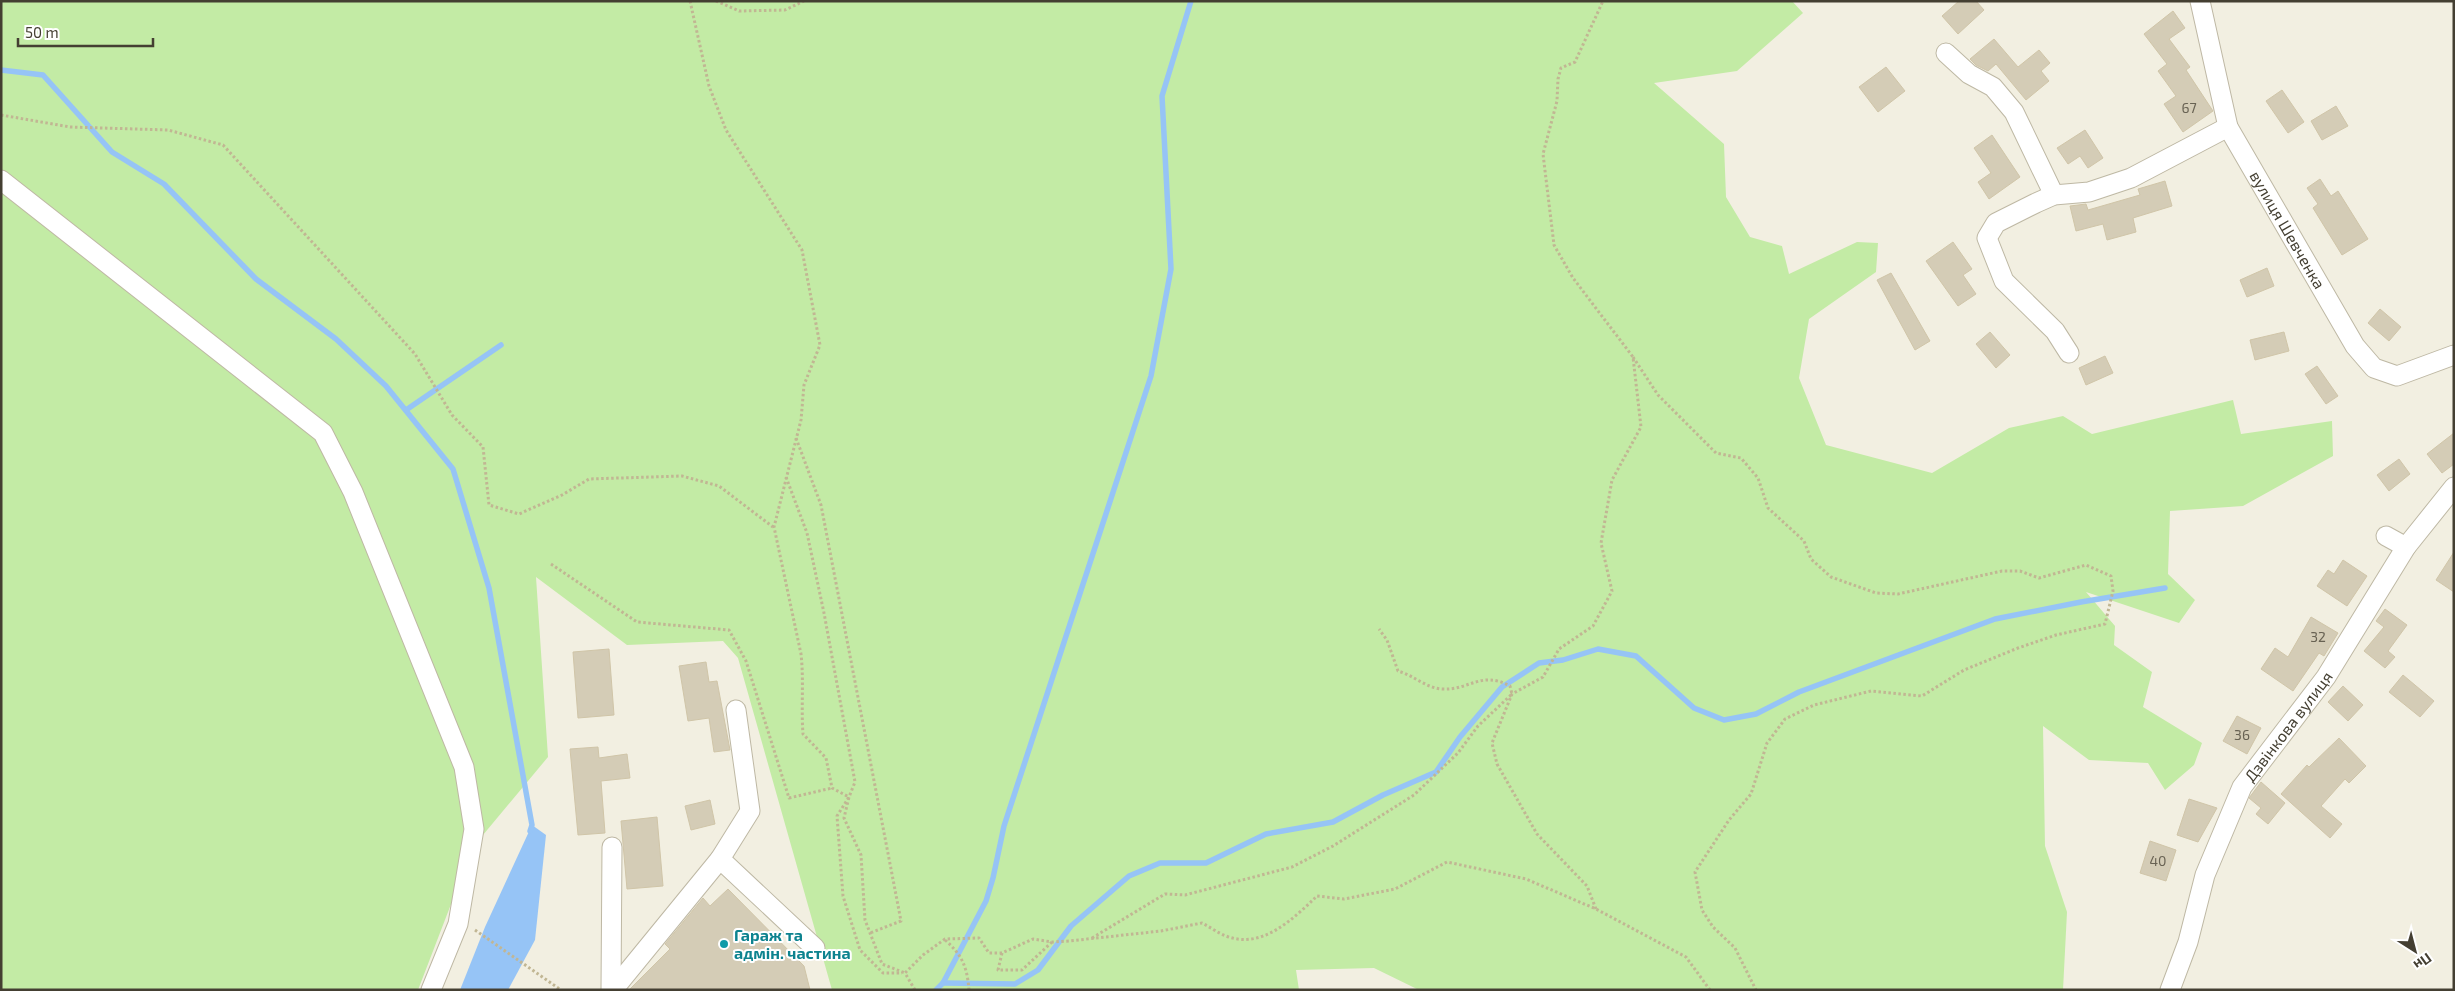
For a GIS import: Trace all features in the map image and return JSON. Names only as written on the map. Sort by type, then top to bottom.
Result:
[{"type":"street","name":"вулиця Шевченка","points":[[2200,1],[2228,127],[2354,346],[2374,368],[2397,376],[2454,355]]},
{"type":"street","points":[[1946,53],[1969,74],[1993,87],[2014,112],[2054,195]]},
{"type":"street","points":[[2069,353],[2055,331],[2004,281],[1987,238],[1996,223],[2054,195],[2089,192],[2131,178],[2228,127]]},
{"type":"street","points":[[1,180],[322,433],[353,492],[464,767],[474,829],[458,924],[430,990]]},
{"type":"street","name":"Дзвінкова вулиця","points":[[2170,990],[2188,942],[2205,875],[2242,787],[2326,677],[2406,547],[2454,487]]},
{"type":"street","points":[[2386,536],[2406,547]]},
{"type":"street","points":[[612,989],[720,859],[750,811],[736,710]]},
{"type":"street","points":[[612,847],[612,989]]},
{"type":"street","points":[[720,859],[815,948]]},
{"type":"path","points":[[690,1],[710,86],[726,130],[802,250],[820,345],[804,386],[801,420],[774,527],[801,654],[803,673],[801,697],[803,734],[826,758],[832,788]]},
{"type":"path","points":[[716,1],[739,11],[785,10],[804,1]]},
{"type":"path","points":[[1603,1],[1575,62],[1561,68],[1558,79],[1557,101],[1543,154],[1554,245],[1573,278],[1633,357],[1658,395],[1716,453],[1741,458],[1758,478],[1768,508],[1804,542],[1811,559],[1831,577],[1876,593],[1898,594],[2002,571],[2020,571],[2039,578],[2086,565],[2111,576],[2113,590],[2105,624],[2056,635],[2018,648],[1964,670],[1922,696],[1871,691],[1814,705],[1786,719],[1767,743],[1751,794],[1730,820],[1695,872],[1702,910],[1713,927],[1735,948],[1756,990]]},
{"type":"path","points":[[1,115],[70,127],[168,130],[223,145],[415,354],[452,415],[483,447],[489,505],[519,514],[562,495],[589,478],[682,476],[720,486],[774,527]]},
{"type":"path","points":[[1089,939],[1165,894],[1185,895],[1292,867],[1333,846],[1414,795],[1458,753],[1478,726],[1512,694],[1543,677],[1559,649],[1593,626],[1612,591],[1601,543],[1612,480],[1641,427],[1633,357]]},
{"type":"path","points":[[796,438],[821,505],[901,921],[870,933]]},
{"type":"path","points":[[786,476],[807,533],[855,782],[844,818],[861,855],[866,920],[882,964],[905,973],[915,990]]},
{"type":"path","points":[[551,564],[637,622],[729,630],[746,661],[789,798],[832,788],[849,797]]},
{"type":"path","points":[[1379,629],[1387,640],[1398,671],[1421,683],[1441,689],[1492,679],[1510,686],[1512,694],[1492,743],[1497,764],[1537,834],[1587,886],[1596,909]]},
{"type":"path","points":[[849,797],[836,816],[843,896],[860,950],[883,973],[905,973],[923,955],[944,939],[979,938],[990,952],[1002,953],[1033,938],[1052,942],[1069,941],[1161,931],[1202,923],[1227,937],[1258,940],[1290,921],[1317,896],[1344,899],[1395,889],[1447,862],[1526,878],[1596,909],[1686,957],[1710,990]]},
{"type":"path","points":[[472,929],[561,990]]},
{"type":"path","points":[[944,939],[960,953],[968,974],[969,990]]},
{"type":"path","points":[[1002,953],[998,970],[1022,970],[1052,942]]},
{"type":"green space","points":[[1,1],[1792,1],[1803,13],[1737,71],[1654,83],[1724,144],[1726,197],[1750,237],[1782,246],[1789,274],[1857,242],[1878,243],[1876,272],[1809,319],[1799,378],[1826,445],[1932,473],[2009,428],[2063,416],[2092,434],[2233,400],[2241,434],[2332,421],[2333,456],[2243,506],[2170,511],[2168,574],[2195,600],[2179,623],[2086,592],[2115,626],[2114,645],[2152,672],[2143,707],[2202,743],[2194,765],[2165,790],[2148,763],[2089,760],[2043,726],[2045,846],[2067,912],[2063,990],[1419,990],[1374,968],[1296,970],[1299,990],[832,990],[738,658],[723,641],[627,645],[536,577],[548,757],[473,847],[418,990],[1,990]]},
{"type":"water","points":[[532,825],[546,835],[535,940],[508,990],[460,990],[485,927]]},
{"type":"building","points":[[1959,1],[1976,1],[1984,10],[1958,34],[1942,16]]},
{"type":"building","points":[[2173,11],[2185,28],[2169,39],[2190,67],[2186,70],[2213,111],[2183,132],[2164,104],[2176,96],[2158,71],[2167,64],[2144,34]]},
{"type":"building","points":[[1994,39],[2018,67],[2039,50],[2050,63],[2041,71],[2049,81],[2026,100],[1996,64],[1988,71],[1976,65],[1970,59]]},
{"type":"building","points":[[1886,67],[1905,91],[1878,112],[1859,87]]},
{"type":"building","points":[[2282,90],[2304,122],[2288,133],[2266,101]]},
{"type":"building","points":[[2336,106],[2348,126],[2322,140],[2311,121]]},
{"type":"building","points":[[2085,130],[2103,158],[2088,168],[2080,156],[2068,164],[2057,148]]},
{"type":"building","points":[[1992,135],[2020,177],[1989,199],[1978,182],[1991,173],[1974,148]]},
{"type":"building","points":[[2320,179],[2331,196],[2338,191],[2368,239],[2342,255],[2313,208],[2318,204],[2307,188]]},
{"type":"building","points":[[2165,181],[2172,206],[2133,218],[2136,232],[2107,240],[2103,224],[2076,231],[2070,206],[2086,204],[2088,210],[2140,195],[2138,189]]},
{"type":"building","points":[[1953,242],[1972,269],[1963,275],[1976,294],[1958,306],[1926,261]]},
{"type":"building","points":[[2267,268],[2274,286],[2247,297],[2240,280]]},
{"type":"building","points":[[1891,273],[1930,341],[1915,350],[1877,280]]},
{"type":"building","points":[[2380,309],[2401,327],[2389,341],[2368,323]]},
{"type":"building","points":[[1990,332],[2010,355],[1996,368],[1976,344]]},
{"type":"building","points":[[2284,332],[2289,351],[2255,360],[2250,340]]},
{"type":"building","points":[[2105,356],[2113,373],[2086,385],[2079,368]]},
{"type":"building","points":[[2317,366],[2338,396],[2326,404],[2305,374]]},
{"type":"building","points":[[2454,433],[2454,464],[2442,473],[2427,454]]},
{"type":"building","points":[[2399,459],[2410,474],[2389,491],[2377,475]]},
{"type":"building","points":[[2454,552],[2454,592],[2436,580]]},
{"type":"building","points":[[2343,560],[2367,576],[2347,606],[2317,586],[2328,570],[2334,574]]},
{"type":"building","points":[[2385,609],[2407,625],[2388,651],[2395,657],[2385,668],[2364,651],[2384,627],[2376,621]]},
{"type":"building","points":[[2311,617],[2338,633],[2324,656],[2319,653],[2293,691],[2261,669],[2275,648],[2288,657]]},
{"type":"building","points":[[609,649],[614,715],[578,718],[573,652]]},
{"type":"building","points":[[706,662],[709,682],[717,681],[730,750],[714,752],[709,718],[688,721],[679,666]]},
{"type":"building","points":[[2403,675],[2434,701],[2420,717],[2389,692]]},
{"type":"building","points":[[2343,686],[2363,705],[2348,721],[2328,702]]},
{"type":"building","points":[[2237,716],[2261,728],[2247,754],[2223,741]]},
{"type":"building","points":[[2339,738],[2366,766],[2349,783],[2345,779],[2321,806],[2342,824],[2330,838],[2281,794],[2307,765],[2309,767]]},
{"type":"building","points":[[598,747],[599,758],[627,754],[630,778],[601,781],[605,833],[578,835],[570,749]]},
{"type":"building","points":[[2261,782],[2285,803],[2268,824],[2256,814],[2261,808],[2249,798]]},
{"type":"building","points":[[2189,799],[2217,808],[2198,842],[2177,835]]},
{"type":"building","points":[[710,800],[715,824],[691,830],[685,806]]},
{"type":"building","points":[[657,817],[663,886],[627,889],[621,821]]},
{"type":"building","points":[[2150,841],[2176,850],[2166,881],[2140,873]]},
{"type":"building","name":"Гараж та адмін. частина","points":[[728,889],[804,966],[810,990],[629,990],[670,949],[665,944],[703,898],[710,906]]},
{"type":"waterway","points":[[936,990],[943,983],[986,901],[1004,826],[1151,376],[1171,269],[1162,96],[1191,1]]},
{"type":"waterway","points":[[1,70],[43,75],[112,152],[164,184],[256,279],[336,339],[386,386],[453,469],[489,588],[532,825],[530,831]]},
{"type":"waterway","points":[[406,410],[501,345]]},
{"type":"waterway","points":[[943,983],[1015,984],[1038,970],[1071,926],[1129,876],[1160,863],[1206,863],[1266,834],[1333,822],[1383,795],[1436,772],[1460,737],[1502,687],[1539,663],[1563,660],[1598,649],[1636,656],[1694,708],[1724,720],[1756,714],[1799,692],[1995,619],[2165,588]]},
{"type":"place","name":"Гараж та адмін. частина","points":[[724,944]]}]
